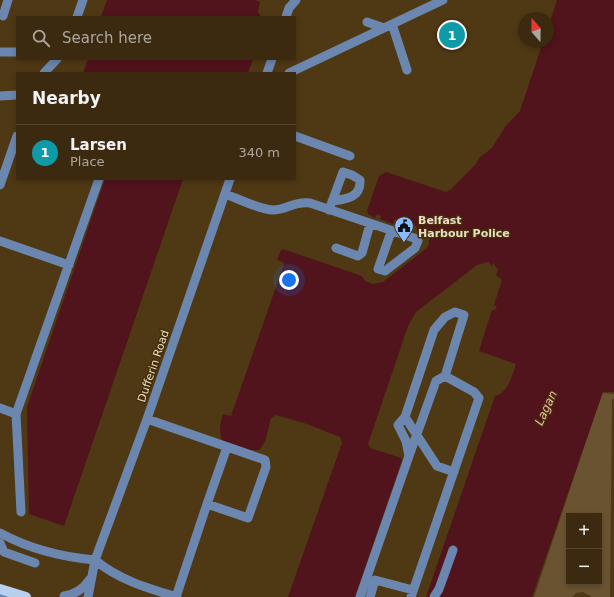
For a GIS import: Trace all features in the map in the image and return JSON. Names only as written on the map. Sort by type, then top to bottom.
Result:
[{"type":"main road","points":[[0,589],[26,597]]},
{"type":"street","points":[[3,16],[8,0]]},
{"type":"street","points":[[77,16],[83,0]]},
{"type":"street","points":[[286,16],[289,8],[296,0]]},
{"type":"street","points":[[291,72],[442,0]]},
{"type":"street","points":[[367,22],[388,26]]},
{"type":"street","points":[[388,26],[407,70]]},
{"type":"street","points":[[0,52],[16,52]]},
{"type":"street","points":[[45,72],[55,60]]},
{"type":"street","points":[[267,72],[272,60]]},
{"type":"street","points":[[0,96],[16,95]]},
{"type":"street","points":[[296,136],[350,156]]},
{"type":"street","points":[[0,185],[16,139]]},
{"type":"street","points":[[22,512],[16,414],[99,180]]},
{"type":"street","name":"Dufferin Road","points":[[88,597],[88,581],[95,560],[147,419],[230,180]]},
{"type":"street","points":[[225,194],[274,210],[299,202],[310,203],[391,232],[414,238],[418,241],[415,248],[385,271],[378,269],[391,232]]},
{"type":"street","points":[[329,210],[332,201]]},
{"type":"street","points":[[336,248],[358,256],[362,253],[370,224]]},
{"type":"street","points":[[0,241],[69,265]]},
{"type":"street","points":[[360,597],[436,381],[445,376],[464,315],[456,312],[445,317],[434,330],[405,417],[398,425],[406,441],[409,456]]},
{"type":"street","points":[[370,597],[376,580],[412,594],[454,472],[479,398],[474,392],[445,376]]},
{"type":"street","points":[[0,408],[16,414]]},
{"type":"street","points":[[405,417],[437,466],[454,472]]},
{"type":"street","points":[[147,419],[265,460],[266,467],[248,518],[207,504]]},
{"type":"street","points":[[35,563],[4,552],[1,538],[63,557],[95,560],[124,580],[154,594],[177,597],[227,446]]},
{"type":"street","points":[[434,597],[439,589],[452,550]]},
{"type":"street","points":[[64,596],[77,592],[88,581]]},
{"type":"street","points":[[0,597],[14,594]]},
{"type":"shaded area","points":[[602,393],[614,394],[614,399],[612,399],[610,597],[592,597],[583,592],[576,593],[572,597],[534,597]]},
{"type":"water","points":[[107,0],[255,0],[260,2],[258,12],[260,16],[101,16]]},
{"type":"water","name":"Lagan","points":[[557,0],[614,0],[614,392],[603,392],[532,597],[426,597],[495,396],[506,388],[516,364],[479,351],[492,310],[495,310],[497,306],[494,305],[502,280],[496,275],[498,270],[493,263],[492,266],[488,262],[477,265],[416,312],[408,326],[368,444],[370,448],[401,458],[402,460],[355,597],[288,597],[342,443],[340,437],[307,424],[276,415],[271,418],[265,442],[259,450],[250,450],[222,441],[220,431],[223,414],[231,416],[284,264],[283,262],[277,260],[281,250],[283,249],[362,276],[365,281],[373,284],[383,282],[427,248],[429,238],[423,232],[416,229],[417,226],[395,219],[393,224],[380,219],[381,216],[377,214],[375,218],[368,214],[367,211],[379,176],[386,172],[446,192],[450,190],[476,164],[479,158],[492,148],[505,127],[520,111],[541,48],[554,48],[553,12]]},
{"type":"water","points":[[88,60],[253,60],[248,72],[83,72]]},
{"type":"water","points":[[105,180],[183,180],[64,526],[29,514],[27,407]]},
{"type":"place","name":"Larsen","points":[[452,35]]},
{"type":"place","name":"Belfast Harbour Police","points":[[404,243]]}]
